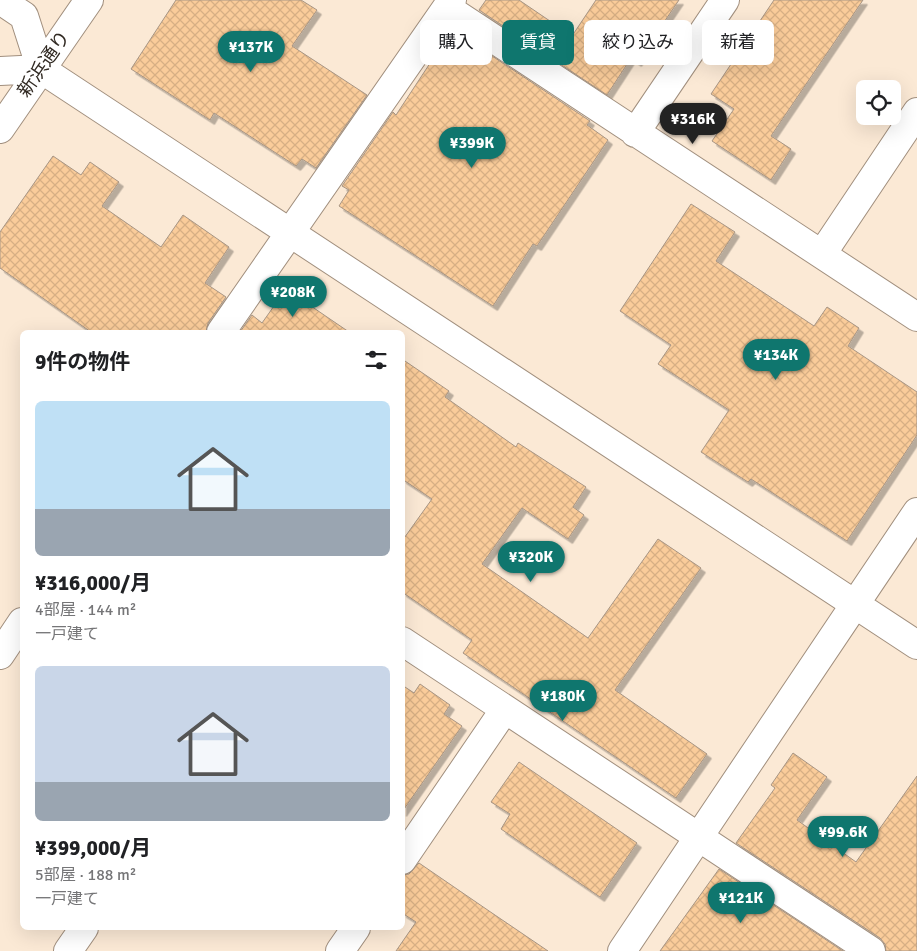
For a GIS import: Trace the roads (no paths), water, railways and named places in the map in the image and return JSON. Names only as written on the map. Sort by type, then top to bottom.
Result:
[{"type":"street","points":[[0,0],[24,16],[41,69]]},
{"type":"street","name":"新浜通り","points":[[0,129],[89,0]]},
{"type":"street","points":[[635,133],[725,0]]},
{"type":"street","points":[[222,330],[450,4],[635,133],[917,317]]},
{"type":"street","points":[[0,71],[41,69],[917,645]]},
{"type":"street","points":[[822,254],[917,112]]},
{"type":"street","points":[[622,951],[856,606],[917,512]]},
{"type":"street","points":[[0,655],[20,625]]},
{"type":"street","points":[[405,643],[870,951]]},
{"type":"street","points":[[405,856],[506,709]]},
{"type":"street","points":[[68,951],[83,930]]},
{"type":"street","points":[[340,951],[355,930]]}]
